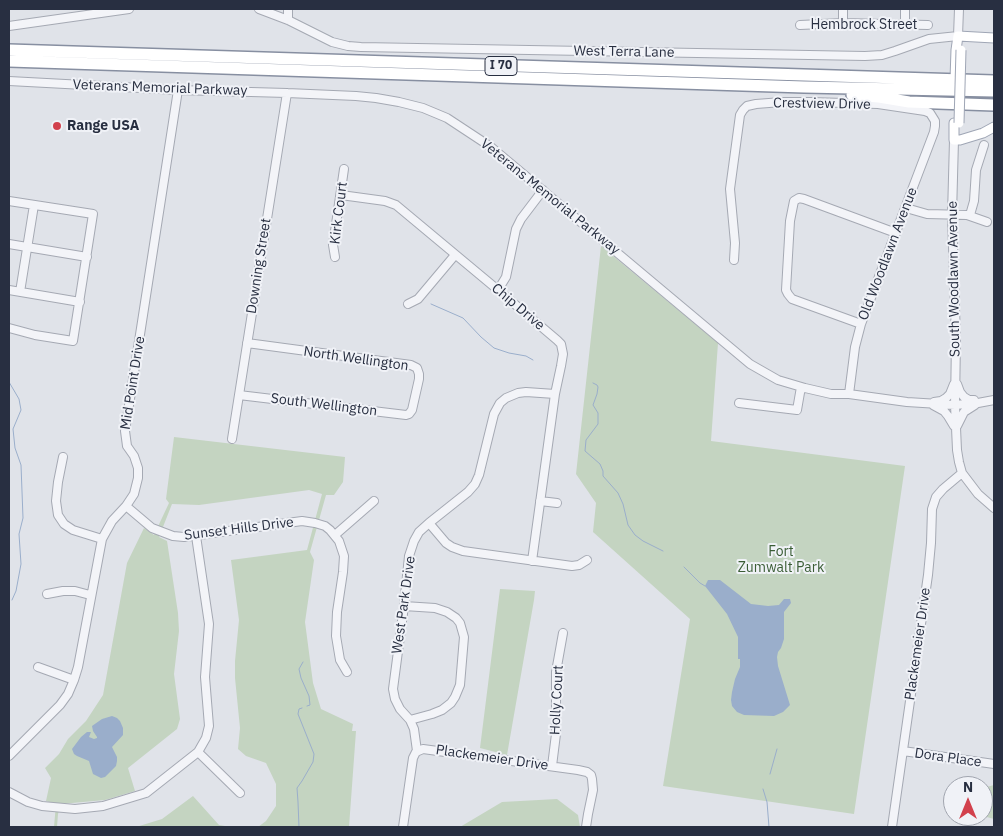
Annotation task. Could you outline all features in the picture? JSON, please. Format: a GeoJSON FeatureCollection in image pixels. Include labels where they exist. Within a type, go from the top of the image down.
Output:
{"type":"FeatureCollection","features":[{"type":"Feature","properties":{"kind":"highway","name":"I 70"},"geometry":{"type":"LineString","coordinates":[[9,50],[994,81]]}},
{"type":"Feature","properties":{"kind":"highway","name":"I 70"},"geometry":{"type":"LineString","coordinates":[[9,61],[804,87],[994,91]]}},
{"type":"Feature","properties":{"kind":"highway"},"geometry":{"type":"LineString","coordinates":[[804,87],[820,93],[879,97],[909,102],[994,105]]}},
{"type":"Feature","properties":{"kind":"main road","name":"West Terra Lane"},"geometry":{"type":"LineString","coordinates":[[958,36],[994,38]]}},
{"type":"Feature","properties":{"kind":"main road","name":"South Woodlawn Avenue"},"geometry":{"type":"LineString","coordinates":[[954,140],[957,123],[958,36]]}},
{"type":"Feature","properties":{"kind":"main road"},"geometry":{"type":"LineString","coordinates":[[959,50],[965,41],[977,37]]}},
{"type":"Feature","properties":{"kind":"main road"},"geometry":{"type":"LineString","coordinates":[[957,123],[962,132],[966,134],[983,134]]}},
{"type":"Feature","properties":{"kind":"main road"},"geometry":{"type":"LineString","coordinates":[[954,140],[983,134],[994,126]]}},
{"type":"Feature","properties":{"kind":"street"},"geometry":{"type":"LineString","coordinates":[[9,26],[129,9]]}},
{"type":"Feature","properties":{"kind":"street","name":"West Terra Lane"},"geometry":{"type":"LineString","coordinates":[[259,9],[288,20],[332,42],[361,48],[866,56],[895,52],[929,39],[958,36]]}},
{"type":"Feature","properties":{"kind":"street"},"geometry":{"type":"LineString","coordinates":[[288,9],[288,20]]}},
{"type":"Feature","properties":{"kind":"street"},"geometry":{"type":"LineString","coordinates":[[843,9],[843,23]]}},
{"type":"Feature","properties":{"kind":"street"},"geometry":{"type":"LineString","coordinates":[[905,9],[905,24]]}},
{"type":"Feature","properties":{"kind":"street"},"geometry":{"type":"LineString","coordinates":[[958,36],[959,9]]}},
{"type":"Feature","properties":{"kind":"street","name":"Hembrock Street"},"geometry":{"type":"LineString","coordinates":[[800,25],[843,23],[928,25]]}},
{"type":"Feature","properties":{"kind":"street","name":"Veterans Memorial Parkway"},"geometry":{"type":"LineString","coordinates":[[9,80],[178,90],[356,96],[399,102],[423,108],[447,118],[487,144],[750,364],[778,380],[831,394],[849,394],[907,402],[955,405],[991,400]]}},
{"type":"Feature","properties":{"kind":"street","name":"Mid Point Drive"},"geometry":{"type":"LineString","coordinates":[[9,756],[60,705],[68,694],[78,667],[102,539],[112,521],[134,494],[138,478],[138,468],[134,456],[127,446],[124,431],[178,90]]}},
{"type":"Feature","properties":{"kind":"street","name":"Downing Street"},"geometry":{"type":"LineString","coordinates":[[232,439],[287,93]]}},
{"type":"Feature","properties":{"kind":"street","name":"Crestview Drive"},"geometry":{"type":"LineString","coordinates":[[734,260],[735,243],[730,188],[742,110],[756,104],[782,102],[878,104],[925,110],[932,117]]}},
{"type":"Feature","properties":{"kind":"street","name":"Old Woodlawn Avenue"},"geometry":{"type":"LineString","coordinates":[[849,394],[855,346],[861,324],[934,132],[935,126],[932,117]]}},
{"type":"Feature","properties":{"kind":"street","name":"South Woodlawn Avenue"},"geometry":{"type":"LineString","coordinates":[[954,140],[952,214],[957,450],[962,473],[978,494],[994,508]]}},
{"type":"Feature","properties":{"kind":"street"},"geometry":{"type":"LineString","coordinates":[[970,216],[974,201],[976,170],[984,145]]}},
{"type":"Feature","properties":{"kind":"street","name":"Kirk Court"},"geometry":{"type":"LineString","coordinates":[[335,257],[333,245],[344,169]]}},
{"type":"Feature","properties":{"kind":"street"},"geometry":{"type":"LineString","coordinates":[[498,290],[506,277],[516,229],[521,219],[543,190]]}},
{"type":"Feature","properties":{"kind":"street","name":"Chip Drive"},"geometry":{"type":"LineString","coordinates":[[341,195],[385,201],[396,205],[561,344],[563,354],[555,394],[532,560]]}},
{"type":"Feature","properties":{"kind":"street"},"geometry":{"type":"LineString","coordinates":[[861,324],[792,299],[788,294],[786,290],[790,221],[794,201],[799,198],[804,199],[896,233]]}},
{"type":"Feature","properties":{"kind":"street"},"geometry":{"type":"LineString","coordinates":[[9,201],[93,214],[73,341],[35,335],[9,328]]}},
{"type":"Feature","properties":{"kind":"street"},"geometry":{"type":"LineString","coordinates":[[20,292],[34,205]]}},
{"type":"Feature","properties":{"kind":"street"},"geometry":{"type":"LineString","coordinates":[[906,208],[927,214],[970,216],[987,222]]}},
{"type":"Feature","properties":{"kind":"street"},"geometry":{"type":"LineString","coordinates":[[9,244],[87,257]]}},
{"type":"Feature","properties":{"kind":"street"},"geometry":{"type":"LineString","coordinates":[[408,304],[418,299],[455,255]]}},
{"type":"Feature","properties":{"kind":"street"},"geometry":{"type":"LineString","coordinates":[[9,290],[80,302]]}},
{"type":"Feature","properties":{"kind":"street","name":"North Wellington"},"geometry":{"type":"LineString","coordinates":[[247,343],[411,365],[417,368],[419,379],[412,410],[409,414]]}},
{"type":"Feature","properties":{"kind":"street"},"geometry":{"type":"LineString","coordinates":[[956,380],[960,392],[969,400],[991,400]]}},
{"type":"Feature","properties":{"kind":"street"},"geometry":{"type":"LineString","coordinates":[[928,403],[941,401],[946,398],[950,394],[956,380]]}},
{"type":"Feature","properties":{"kind":"street"},"geometry":{"type":"LineString","coordinates":[[739,403],[797,410],[801,387]]}},
{"type":"Feature","properties":{"kind":"street"},"geometry":{"type":"LineString","coordinates":[[502,391],[506,398],[526,392],[555,394]]}},
{"type":"Feature","properties":{"kind":"street","name":"South Wellington"},"geometry":{"type":"LineString","coordinates":[[239,395],[409,414]]}},
{"type":"Feature","properties":{"kind":"street","name":"West Park Drive"},"geometry":{"type":"LineString","coordinates":[[417,751],[414,729],[410,720],[394,699],[393,689],[412,546],[416,536],[429,523],[468,492],[475,484],[479,475],[494,414],[500,403],[506,398]]}},
{"type":"Feature","properties":{"kind":"street"},"geometry":{"type":"LineString","coordinates":[[956,430],[964,412],[970,407],[991,400]]}},
{"type":"Feature","properties":{"kind":"street"},"geometry":{"type":"LineString","coordinates":[[928,403],[944,411],[956,430]]}},
{"type":"Feature","properties":{"kind":"street"},"geometry":{"type":"LineString","coordinates":[[63,457],[56,501],[58,514],[64,524],[73,530],[102,539]]}},
{"type":"Feature","properties":{"kind":"street","name":"Plackemeier Drive"},"geometry":{"type":"LineString","coordinates":[[892,827],[928,575],[932,509],[936,498],[943,489],[962,473]]}},
{"type":"Feature","properties":{"kind":"street"},"geometry":{"type":"LineString","coordinates":[[347,672],[340,660],[336,636],[344,556],[335,535],[374,501]]}},
{"type":"Feature","properties":{"kind":"street"},"geometry":{"type":"LineString","coordinates":[[540,501],[557,503]]}},
{"type":"Feature","properties":{"kind":"street","name":"Sunset Hills Drive"},"geometry":{"type":"LineString","coordinates":[[126,506],[146,524],[173,536],[196,536],[302,521],[314,522],[325,526],[335,535]]}},
{"type":"Feature","properties":{"kind":"street"},"geometry":{"type":"LineString","coordinates":[[429,523],[444,541],[459,550],[572,566],[579,565],[587,560]]}},
{"type":"Feature","properties":{"kind":"street"},"geometry":{"type":"LineString","coordinates":[[9,792],[28,802],[42,806],[75,809],[103,806],[146,793],[198,752],[206,738],[209,726],[205,678],[209,624],[196,536]]}},
{"type":"Feature","properties":{"kind":"street"},"geometry":{"type":"LineString","coordinates":[[47,594],[75,591],[90,595]]}},
{"type":"Feature","properties":{"kind":"street"},"geometry":{"type":"LineString","coordinates":[[404,606],[444,610],[463,621],[464,640],[458,693],[451,703],[442,710],[410,720]]}},
{"type":"Feature","properties":{"kind":"street","name":"Holly Court"},"geometry":{"type":"LineString","coordinates":[[552,766],[556,734],[556,672],[563,633]]}},
{"type":"Feature","properties":{"kind":"street"},"geometry":{"type":"LineString","coordinates":[[38,667],[74,680]]}},
{"type":"Feature","properties":{"kind":"street","name":"Plackemeier Drive"},"geometry":{"type":"LineString","coordinates":[[404,827],[413,758],[417,751],[430,749],[584,771],[591,775],[593,790],[586,827]]}},
{"type":"Feature","properties":{"kind":"street","name":"Dora Place"},"geometry":{"type":"LineString","coordinates":[[903,751],[994,764]]}},
{"type":"Feature","properties":{"kind":"street"},"geometry":{"type":"LineString","coordinates":[[198,752],[240,793]]}},
{"type":"Feature","properties":{"kind":"green space","name":"Fort Zumwalt Park"},"geometry":{"type":"Polygon","coordinates":[[[601,246],[718,343],[711,441],[905,466],[854,814],[663,786],[690,619],[593,532],[596,503],[576,474],[601,246]]]}},
{"type":"Feature","properties":{"kind":"green space"},"geometry":{"type":"Polygon","coordinates":[[[174,437],[345,457],[343,482],[334,495],[326,495],[310,552],[314,560],[305,622],[313,683],[321,709],[353,724],[352,731],[356,731],[349,827],[258,827],[266,821],[276,806],[276,784],[266,763],[246,756],[238,749],[240,728],[235,661],[239,620],[231,560],[307,550],[322,494],[309,490],[199,505],[172,504],[159,537],[167,541],[178,613],[179,631],[174,674],[180,719],[177,729],[128,768],[135,791],[105,800],[61,804],[57,827],[54,827],[56,804],[46,801],[51,778],[45,768],[59,754],[68,739],[86,721],[103,695],[127,563],[144,528],[154,535],[169,503],[166,499],[174,437]]]}},
{"type":"Feature","properties":{"kind":"green space"},"geometry":{"type":"Polygon","coordinates":[[[500,589],[535,591],[507,755],[480,748],[500,589]]]}},
{"type":"Feature","properties":{"kind":"green space"},"geometry":{"type":"Polygon","coordinates":[[[994,785],[994,819],[993,819],[994,785]]]}},
{"type":"Feature","properties":{"kind":"green space"},"geometry":{"type":"Polygon","coordinates":[[[193,796],[219,825],[231,827],[136,827],[162,819],[193,796]]]}},
{"type":"Feature","properties":{"kind":"green space"},"geometry":{"type":"Polygon","coordinates":[[[557,799],[578,815],[580,827],[460,827],[502,802],[557,799]]]}},
{"type":"Feature","properties":{"kind":"water"},"geometry":{"type":"Polygon","coordinates":[[[708,580],[720,580],[751,604],[779,605],[784,599],[790,599],[791,603],[784,612],[784,639],[777,657],[790,705],[783,712],[774,716],[744,715],[737,712],[732,706],[732,692],[740,667],[738,637],[727,614],[705,586],[708,580]]]}},
{"type":"Feature","properties":{"kind":"water"},"geometry":{"type":"Polygon","coordinates":[[[112,716],[120,721],[123,735],[112,747],[117,757],[116,766],[105,777],[101,778],[93,774],[89,761],[74,754],[72,749],[87,732],[91,732],[89,737],[97,738],[92,726],[102,719],[112,716]]]}},
{"type":"Feature","properties":{"kind":"waterway"},"geometry":{"type":"LineString","coordinates":[[431,304],[463,318],[494,348],[526,356],[533,360]]}},
{"type":"Feature","properties":{"kind":"waterway"},"geometry":{"type":"LineString","coordinates":[[9,382],[19,399],[21,410],[13,429],[15,448],[21,465],[23,518],[19,534],[21,564],[16,591],[12,600]]}},
{"type":"Feature","properties":{"kind":"waterway"},"geometry":{"type":"LineString","coordinates":[[593,383],[598,387],[593,405],[598,413],[598,424],[586,440],[585,451],[600,464],[603,476],[618,493],[628,525],[635,535],[663,551]]}},
{"type":"Feature","properties":{"kind":"waterway"},"geometry":{"type":"LineString","coordinates":[[684,567],[705,586]]}},
{"type":"Feature","properties":{"kind":"waterway"},"geometry":{"type":"LineString","coordinates":[[303,662],[299,669],[309,696],[310,705],[307,706]]}},
{"type":"Feature","properties":{"kind":"waterway"},"geometry":{"type":"LineString","coordinates":[[299,827],[297,788],[313,762],[314,754],[298,714],[299,709],[302,708]]}},
{"type":"Feature","properties":{"kind":"waterway"},"geometry":{"type":"LineString","coordinates":[[770,774],[777,749]]}},
{"type":"Feature","properties":{"kind":"waterway"},"geometry":{"type":"LineString","coordinates":[[763,789],[767,802],[769,827]]}},
{"type":"Feature","properties":{"kind":"place","name":"Range USA"},"geometry":{"type":"Point","coordinates":[57,126]}}]}
